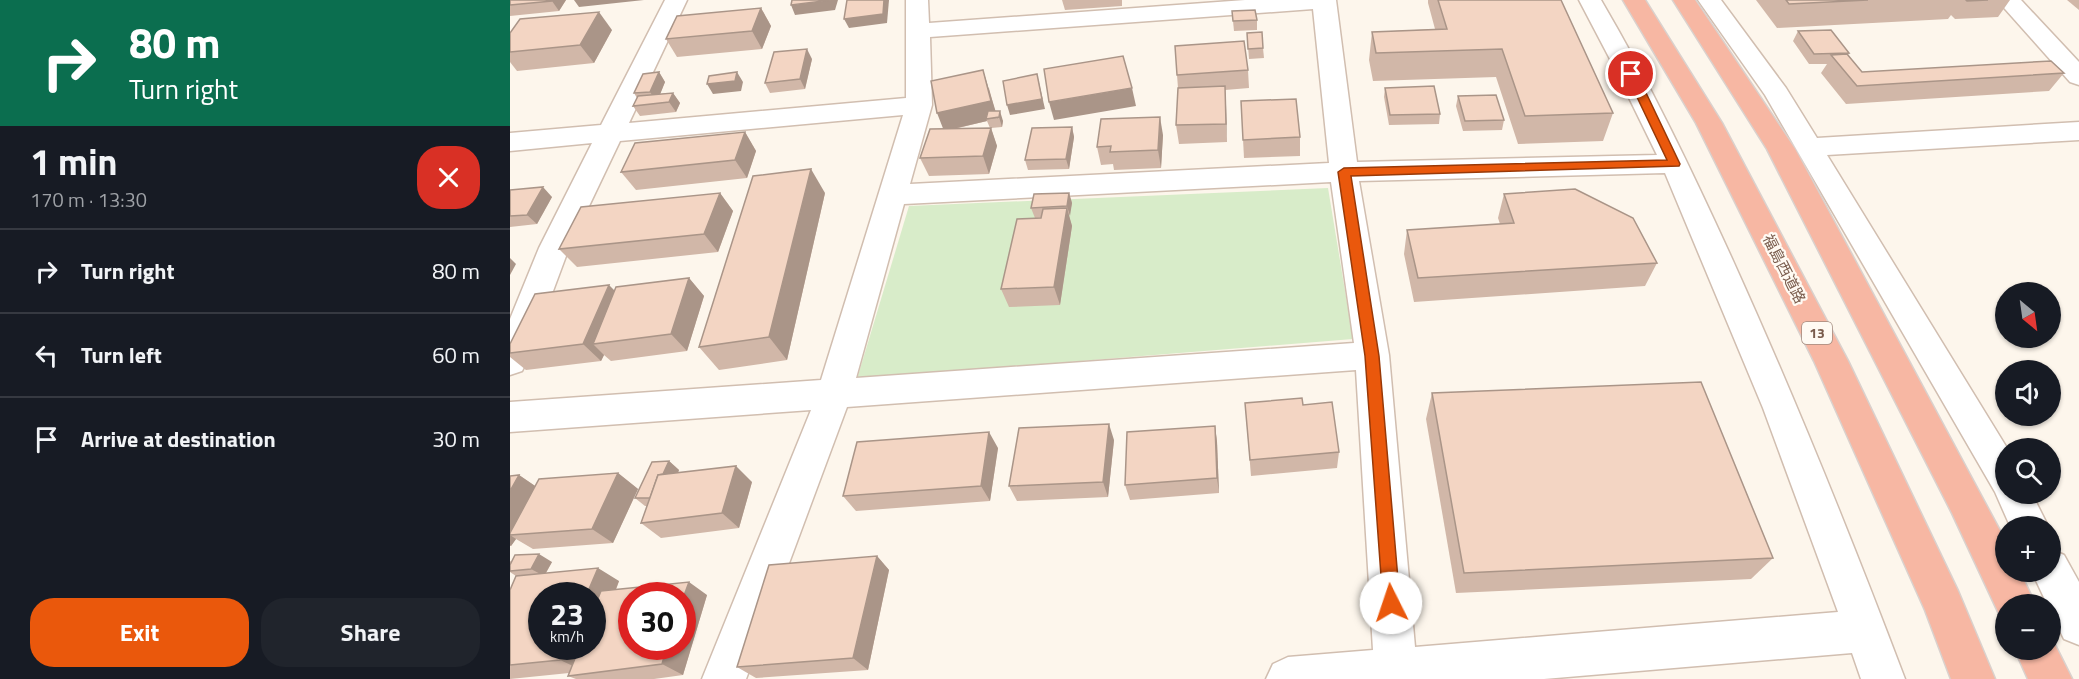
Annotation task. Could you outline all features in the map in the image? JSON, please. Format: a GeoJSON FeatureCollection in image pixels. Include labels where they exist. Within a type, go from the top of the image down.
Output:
{"type":"FeatureCollection","features":[{"type":"Feature","properties":{"kind":"highway","name":"福島西道路"},"geometry":{"type":"LineString","coordinates":[[1634,0],[1709,123],[1831,361],[1944,605],[1973,679]]}},
{"type":"Feature","properties":{"kind":"highway"},"geometry":{"type":"LineString","coordinates":[[1684,0],[1781,148],[1965,501],[2010,594]]}},
{"type":"Feature","properties":{"kind":"highway"},"geometry":{"type":"LineString","coordinates":[[2041,660],[2050,679]]}},
{"type":"Feature","properties":{"kind":"street"},"geometry":{"type":"LineString","coordinates":[[510,361],[554,248],[587,186],[611,131],[676,0]]}},
{"type":"Feature","properties":{"kind":"street"},"geometry":{"type":"LineString","coordinates":[[1590,0],[1621,53],[1675,164],[1765,368],[1883,679]]}},
{"type":"Feature","properties":{"kind":"street"},"geometry":{"type":"LineString","coordinates":[[1709,0],[1777,94],[1995,461]]}},
{"type":"Feature","properties":{"kind":"street"},"geometry":{"type":"LineString","coordinates":[[2008,0],[2079,77]]}},
{"type":"Feature","properties":{"kind":"street"},"geometry":{"type":"LineString","coordinates":[[724,679],[834,394],[893,195],[919,105],[917,15],[1324,1],[1344,172],[1372,356],[1396,675]]}},
{"type":"Feature","properties":{"kind":"street"},"geometry":{"type":"LineString","coordinates":[[510,142],[611,131],[919,105]]}},
{"type":"Feature","properties":{"kind":"street"},"geometry":{"type":"LineString","coordinates":[[1809,147],[2079,131]]}},
{"type":"Feature","properties":{"kind":"street"},"geometry":{"type":"LineString","coordinates":[[893,195],[1344,172],[1675,164]]}},
{"type":"Feature","properties":{"kind":"street"},"geometry":{"type":"LineString","coordinates":[[510,417],[1372,356]]}},
{"type":"Feature","properties":{"kind":"street"},"geometry":{"type":"LineString","coordinates":[[2057,582],[2079,624]]}},
{"type":"Feature","properties":{"kind":"street"},"geometry":{"type":"LineString","coordinates":[[1288,679],[1396,675],[1865,632]]}},
{"type":"Feature","properties":{"kind":"green space"},"geometry":{"type":"Polygon","coordinates":[[[1328,188],[1353,339],[857,379],[909,206],[1328,188]]]}},
{"type":"Feature","properties":{"kind":"building"},"geometry":{"type":"Polygon","coordinates":[[[510,0],[553,0],[510,5],[510,0]]]}},
{"type":"Feature","properties":{"kind":"building"},"geometry":{"type":"Polygon","coordinates":[[[792,0],[831,0],[791,5],[792,0]]]}},
{"type":"Feature","properties":{"kind":"building"},"geometry":{"type":"Polygon","coordinates":[[[847,0],[884,0],[883,14],[844,19],[847,0]]]}},
{"type":"Feature","properties":{"kind":"building"},"geometry":{"type":"Polygon","coordinates":[[[1438,0],[1561,0],[1613,113],[1525,116],[1502,49],[1376,53],[1372,32],[1447,29],[1438,0]]]}},
{"type":"Feature","properties":{"kind":"building"},"geometry":{"type":"Polygon","coordinates":[[[1786,0],[1868,0],[1789,4],[1786,0]]]}},
{"type":"Feature","properties":{"kind":"building"},"geometry":{"type":"Polygon","coordinates":[[[761,8],[752,31],[666,39],[677,16],[761,8]]]}},
{"type":"Feature","properties":{"kind":"building"},"geometry":{"type":"Polygon","coordinates":[[[1255,10],[1257,20],[1233,21],[1232,11],[1255,10]]]}},
{"type":"Feature","properties":{"kind":"building"},"geometry":{"type":"Polygon","coordinates":[[[599,12],[580,45],[510,52],[510,33],[520,19],[599,12]]]}},
{"type":"Feature","properties":{"kind":"building"},"geometry":{"type":"Polygon","coordinates":[[[1831,30],[1849,53],[1814,54],[1798,31],[1831,30]]]}},
{"type":"Feature","properties":{"kind":"building"},"geometry":{"type":"Polygon","coordinates":[[[1262,32],[1263,48],[1248,49],[1247,33],[1262,32]]]}},
{"type":"Feature","properties":{"kind":"building"},"geometry":{"type":"Polygon","coordinates":[[[1244,41],[1248,70],[1177,75],[1175,46],[1244,41]]]}},
{"type":"Feature","properties":{"kind":"building"},"geometry":{"type":"Polygon","coordinates":[[[807,49],[800,79],[765,83],[774,52],[807,49]]]}},
{"type":"Feature","properties":{"kind":"building"},"geometry":{"type":"Polygon","coordinates":[[[1847,54],[1862,72],[2051,61],[2064,73],[1857,86],[1831,55],[1847,54]]]}},
{"type":"Feature","properties":{"kind":"building"},"geometry":{"type":"Polygon","coordinates":[[[1123,56],[1132,88],[1049,102],[1044,69],[1123,56]]]}},
{"type":"Feature","properties":{"kind":"building"},"geometry":{"type":"Polygon","coordinates":[[[983,70],[991,101],[937,113],[931,81],[983,70]]]}},
{"type":"Feature","properties":{"kind":"building"},"geometry":{"type":"Polygon","coordinates":[[[659,72],[650,92],[634,93],[643,74],[659,72]]]}},
{"type":"Feature","properties":{"kind":"building"},"geometry":{"type":"Polygon","coordinates":[[[737,72],[735,81],[707,84],[709,76],[737,72]]]}},
{"type":"Feature","properties":{"kind":"building"},"geometry":{"type":"Polygon","coordinates":[[[1037,74],[1042,99],[1007,105],[1003,81],[1037,74]]]}},
{"type":"Feature","properties":{"kind":"building"},"geometry":{"type":"Polygon","coordinates":[[[1225,86],[1226,124],[1176,125],[1178,88],[1225,86]]]}},
{"type":"Feature","properties":{"kind":"building"},"geometry":{"type":"Polygon","coordinates":[[[1434,86],[1440,114],[1390,115],[1385,88],[1434,86]]]}},
{"type":"Feature","properties":{"kind":"building"},"geometry":{"type":"Polygon","coordinates":[[[673,93],[669,102],[633,106],[638,96],[673,93]]]}},
{"type":"Feature","properties":{"kind":"building"},"geometry":{"type":"Polygon","coordinates":[[[1496,95],[1504,120],[1465,121],[1458,96],[1496,95]]]}},
{"type":"Feature","properties":{"kind":"building"},"geometry":{"type":"Polygon","coordinates":[[[1296,99],[1300,137],[1243,140],[1241,101],[1296,99]]]}},
{"type":"Feature","properties":{"kind":"building"},"geometry":{"type":"Polygon","coordinates":[[[988,111],[1000,111],[999,117],[986,119],[988,111]]]}},
{"type":"Feature","properties":{"kind":"building"},"geometry":{"type":"Polygon","coordinates":[[[1160,117],[1158,150],[1110,152],[1111,146],[1097,147],[1101,119],[1160,117]]]}},
{"type":"Feature","properties":{"kind":"building"},"geometry":{"type":"Polygon","coordinates":[[[1072,127],[1066,159],[1025,160],[1032,128],[1072,127]]]}},
{"type":"Feature","properties":{"kind":"building"},"geometry":{"type":"Polygon","coordinates":[[[991,128],[983,156],[920,158],[930,129],[991,128]]]}},
{"type":"Feature","properties":{"kind":"building"},"geometry":{"type":"Polygon","coordinates":[[[745,132],[735,160],[621,172],[635,143],[745,132]]]}},
{"type":"Feature","properties":{"kind":"building"},"geometry":{"type":"Polygon","coordinates":[[[811,169],[769,337],[699,347],[753,176],[811,169]]]}},
{"type":"Feature","properties":{"kind":"building"},"geometry":{"type":"Polygon","coordinates":[[[543,187],[527,215],[510,216],[510,190],[543,187]]]}},
{"type":"Feature","properties":{"kind":"building"},"geometry":{"type":"Polygon","coordinates":[[[1575,189],[1633,218],[1657,263],[1418,278],[1407,230],[1514,223],[1504,194],[1575,189]]]}},
{"type":"Feature","properties":{"kind":"building"},"geometry":{"type":"Polygon","coordinates":[[[720,193],[704,234],[559,249],[581,207],[720,193]]]}},
{"type":"Feature","properties":{"kind":"building"},"geometry":{"type":"Polygon","coordinates":[[[1069,193],[1067,206],[1031,208],[1034,194],[1069,193]]]}},
{"type":"Feature","properties":{"kind":"building"},"geometry":{"type":"Polygon","coordinates":[[[1067,208],[1054,287],[1001,289],[1017,219],[1041,218],[1043,209],[1067,208]]]}},
{"type":"Feature","properties":{"kind":"building"},"geometry":{"type":"Polygon","coordinates":[[[689,278],[671,334],[593,344],[616,287],[689,278]]]}},
{"type":"Feature","properties":{"kind":"building"},"geometry":{"type":"Polygon","coordinates":[[[609,285],[583,344],[510,353],[510,344],[535,294],[609,285]]]}},
{"type":"Feature","properties":{"kind":"building"},"geometry":{"type":"Polygon","coordinates":[[[1701,382],[1773,558],[1464,573],[1432,393],[1701,382]]]}},
{"type":"Feature","properties":{"kind":"building"},"geometry":{"type":"Polygon","coordinates":[[[1302,398],[1303,405],[1332,402],[1339,452],[1250,460],[1245,403],[1302,398]]]}},
{"type":"Feature","properties":{"kind":"building"},"geometry":{"type":"Polygon","coordinates":[[[1109,424],[1103,482],[1009,486],[1019,428],[1109,424]]]}},
{"type":"Feature","properties":{"kind":"building"},"geometry":{"type":"Polygon","coordinates":[[[1215,426],[1217,478],[1125,485],[1127,432],[1215,426]]]}},
{"type":"Feature","properties":{"kind":"building"},"geometry":{"type":"Polygon","coordinates":[[[989,432],[981,486],[843,496],[857,442],[989,432]]]}},
{"type":"Feature","properties":{"kind":"building"},"geometry":{"type":"Polygon","coordinates":[[[669,461],[663,474],[658,475],[650,498],[635,498],[652,462],[669,461]]]}},
{"type":"Feature","properties":{"kind":"building"},"geometry":{"type":"Polygon","coordinates":[[[736,466],[722,513],[641,523],[658,475],[736,466]]]}},
{"type":"Feature","properties":{"kind":"building"},"geometry":{"type":"Polygon","coordinates":[[[618,473],[592,529],[510,535],[539,479],[618,473]]]}},
{"type":"Feature","properties":{"kind":"building"},"geometry":{"type":"Polygon","coordinates":[[[519,475],[510,491],[510,476],[519,475]]]}},
{"type":"Feature","properties":{"kind":"building"},"geometry":{"type":"Polygon","coordinates":[[[539,554],[531,569],[510,571],[515,555],[539,554]]]}},
{"type":"Feature","properties":{"kind":"building"},"geometry":{"type":"Polygon","coordinates":[[[877,556],[853,658],[737,667],[769,565],[877,556]]]}},
{"type":"Feature","properties":{"kind":"building"},"geometry":{"type":"Polygon","coordinates":[[[598,568],[592,582],[528,582],[528,660],[560,660],[510,665],[510,590],[516,576],[598,568]]]}},
{"type":"Feature","properties":{"kind":"building"},"geometry":{"type":"Polygon","coordinates":[[[618,589],[618,660],[663,660],[662,664],[568,676],[574,660],[606,660],[606,590],[618,589]]]}},
{"type":"Feature","properties":{"kind":"route"},"geometry":{"type":"LineString","coordinates":[[1391,603],[1372,356],[1344,172],[1675,164],[1631,74]]}}]}
